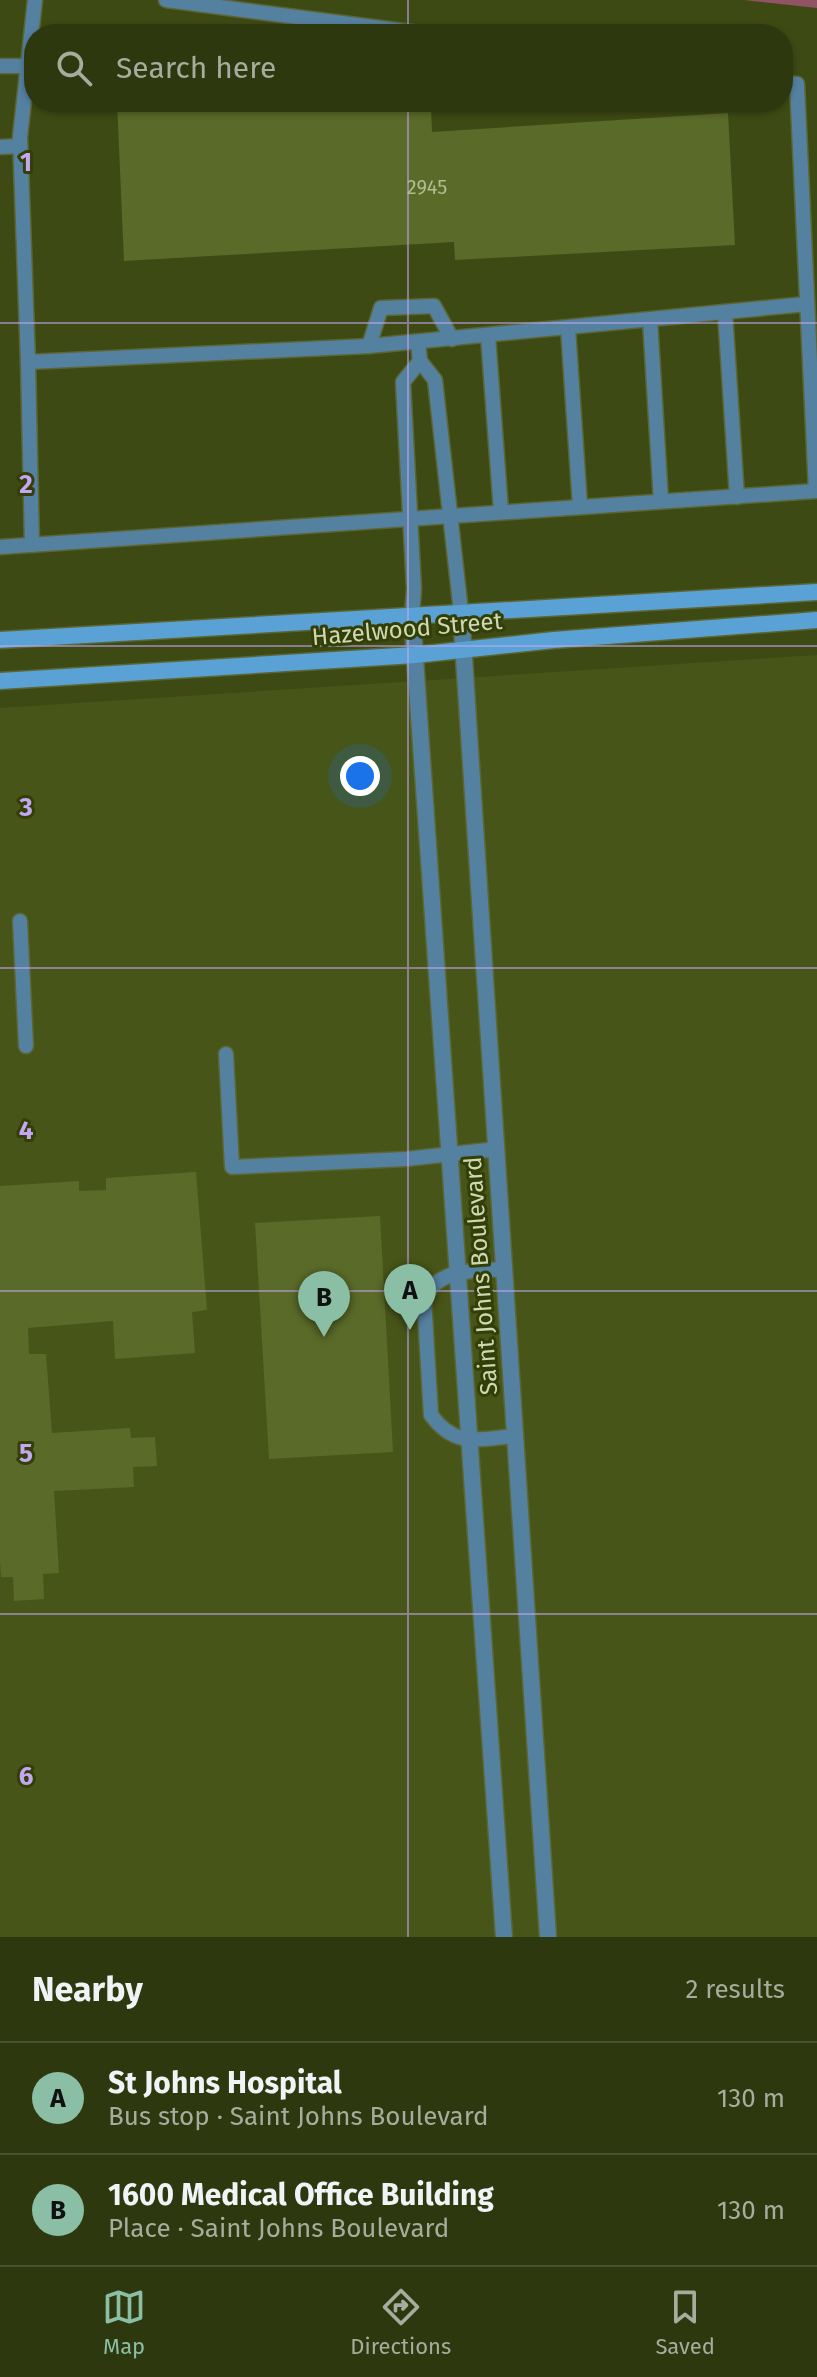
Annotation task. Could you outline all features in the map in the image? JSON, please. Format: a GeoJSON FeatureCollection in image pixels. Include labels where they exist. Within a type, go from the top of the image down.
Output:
{"type":"FeatureCollection","features":[{"type":"Feature","properties":{"kind":"street","name":"Hazelwood Street"},"geometry":{"type":"LineString","coordinates":[[0,640],[817,592]]}},
{"type":"Feature","properties":{"kind":"street","name":"Saint Johns Boulevard"},"geometry":{"type":"LineString","coordinates":[[461,612],[548,1937]]}},
{"type":"Feature","properties":{"kind":"street","name":"Saint Johns Boulevard"},"geometry":{"type":"LineString","coordinates":[[412,615],[504,1937]]}},
{"type":"Feature","properties":{"kind":"street","name":"Hazelwood Street"},"geometry":{"type":"LineString","coordinates":[[0,681],[415,655],[554,640],[817,620]]}},
{"type":"Feature","properties":{"kind":"lane"},"geometry":{"type":"LineString","coordinates":[[32,24],[35,0]]}},
{"type":"Feature","properties":{"kind":"lane"},"geometry":{"type":"LineString","coordinates":[[166,0],[350,24]]}},
{"type":"Feature","properties":{"kind":"lane"},"geometry":{"type":"LineString","coordinates":[[0,66],[24,66]]}},
{"type":"Feature","properties":{"kind":"lane"},"geometry":{"type":"LineString","coordinates":[[0,547],[816,491],[797,84],[793,84]]}},
{"type":"Feature","properties":{"kind":"lane"},"geometry":{"type":"LineString","coordinates":[[24,100],[20,146],[32,545]]}},
{"type":"Feature","properties":{"kind":"lane"},"geometry":{"type":"LineString","coordinates":[[0,147],[20,146]]}},
{"type":"Feature","properties":{"kind":"lane"},"geometry":{"type":"LineString","coordinates":[[28,362],[369,346],[807,304]]}},
{"type":"Feature","properties":{"kind":"lane"},"geometry":{"type":"LineString","coordinates":[[369,346],[381,308],[434,306],[452,339]]}},
{"type":"Feature","properties":{"kind":"lane"},"geometry":{"type":"LineString","coordinates":[[725,312],[737,497]]}},
{"type":"Feature","properties":{"kind":"lane"},"geometry":{"type":"LineString","coordinates":[[650,320],[661,501]]}},
{"type":"Feature","properties":{"kind":"lane"},"geometry":{"type":"LineString","coordinates":[[568,328],[580,506]]}},
{"type":"Feature","properties":{"kind":"lane"},"geometry":{"type":"LineString","coordinates":[[488,336],[501,511]]}},
{"type":"Feature","properties":{"kind":"lane"},"geometry":{"type":"LineString","coordinates":[[418,342],[420,361],[435,380],[461,612]]}},
{"type":"Feature","properties":{"kind":"lane"},"geometry":{"type":"LineString","coordinates":[[412,615],[403,382],[420,361]]}},
{"type":"Feature","properties":{"kind":"lane"},"geometry":{"type":"LineString","coordinates":[[20,921],[26,1046]]}},
{"type":"Feature","properties":{"kind":"lane"},"geometry":{"type":"LineString","coordinates":[[226,1054],[232,1167],[406,1159],[497,1149]]}},
{"type":"Feature","properties":{"kind":"lane"},"geometry":{"type":"LineString","coordinates":[[504,1269],[443,1276],[431,1284],[424,1298],[431,1415],[454,1438],[515,1436]]}},
{"type":"Feature","properties":{"kind":"shaded area"},"geometry":{"type":"Polygon","coordinates":[[[744,0],[817,0],[817,8],[744,0]]]}},
{"type":"Feature","properties":{"kind":"shaded area"},"geometry":{"type":"Polygon","coordinates":[[[817,655],[817,1937],[0,1937],[0,708],[817,655]]]}},
{"type":"Feature","properties":{"kind":"building"},"geometry":{"type":"Polygon","coordinates":[[[117,112],[431,112],[432,132],[728,113],[735,245],[455,260],[454,242],[124,261],[117,112]]]}},
{"type":"Feature","properties":{"kind":"building"},"geometry":{"type":"Polygon","coordinates":[[[196,1172],[207,1310],[192,1312],[195,1353],[115,1359],[113,1321],[28,1328],[29,1354],[46,1354],[52,1433],[130,1428],[131,1438],[155,1437],[157,1466],[133,1467],[134,1487],[54,1491],[59,1573],[43,1574],[44,1599],[14,1601],[13,1577],[1,1577],[0,1561],[0,1186],[79,1181],[79,1191],[106,1190],[106,1178],[196,1172]]]}},
{"type":"Feature","properties":{"kind":"building"},"geometry":{"type":"Polygon","coordinates":[[[380,1216],[393,1452],[269,1459],[255,1223],[380,1216]]]}},
{"type":"Feature","properties":{"kind":"place","name":"St Johns Hospital"},"geometry":{"type":"Point","coordinates":[410,1330]}},
{"type":"Feature","properties":{"kind":"place","name":"1600 Medical Office Building"},"geometry":{"type":"Point","coordinates":[324,1337]}}]}
